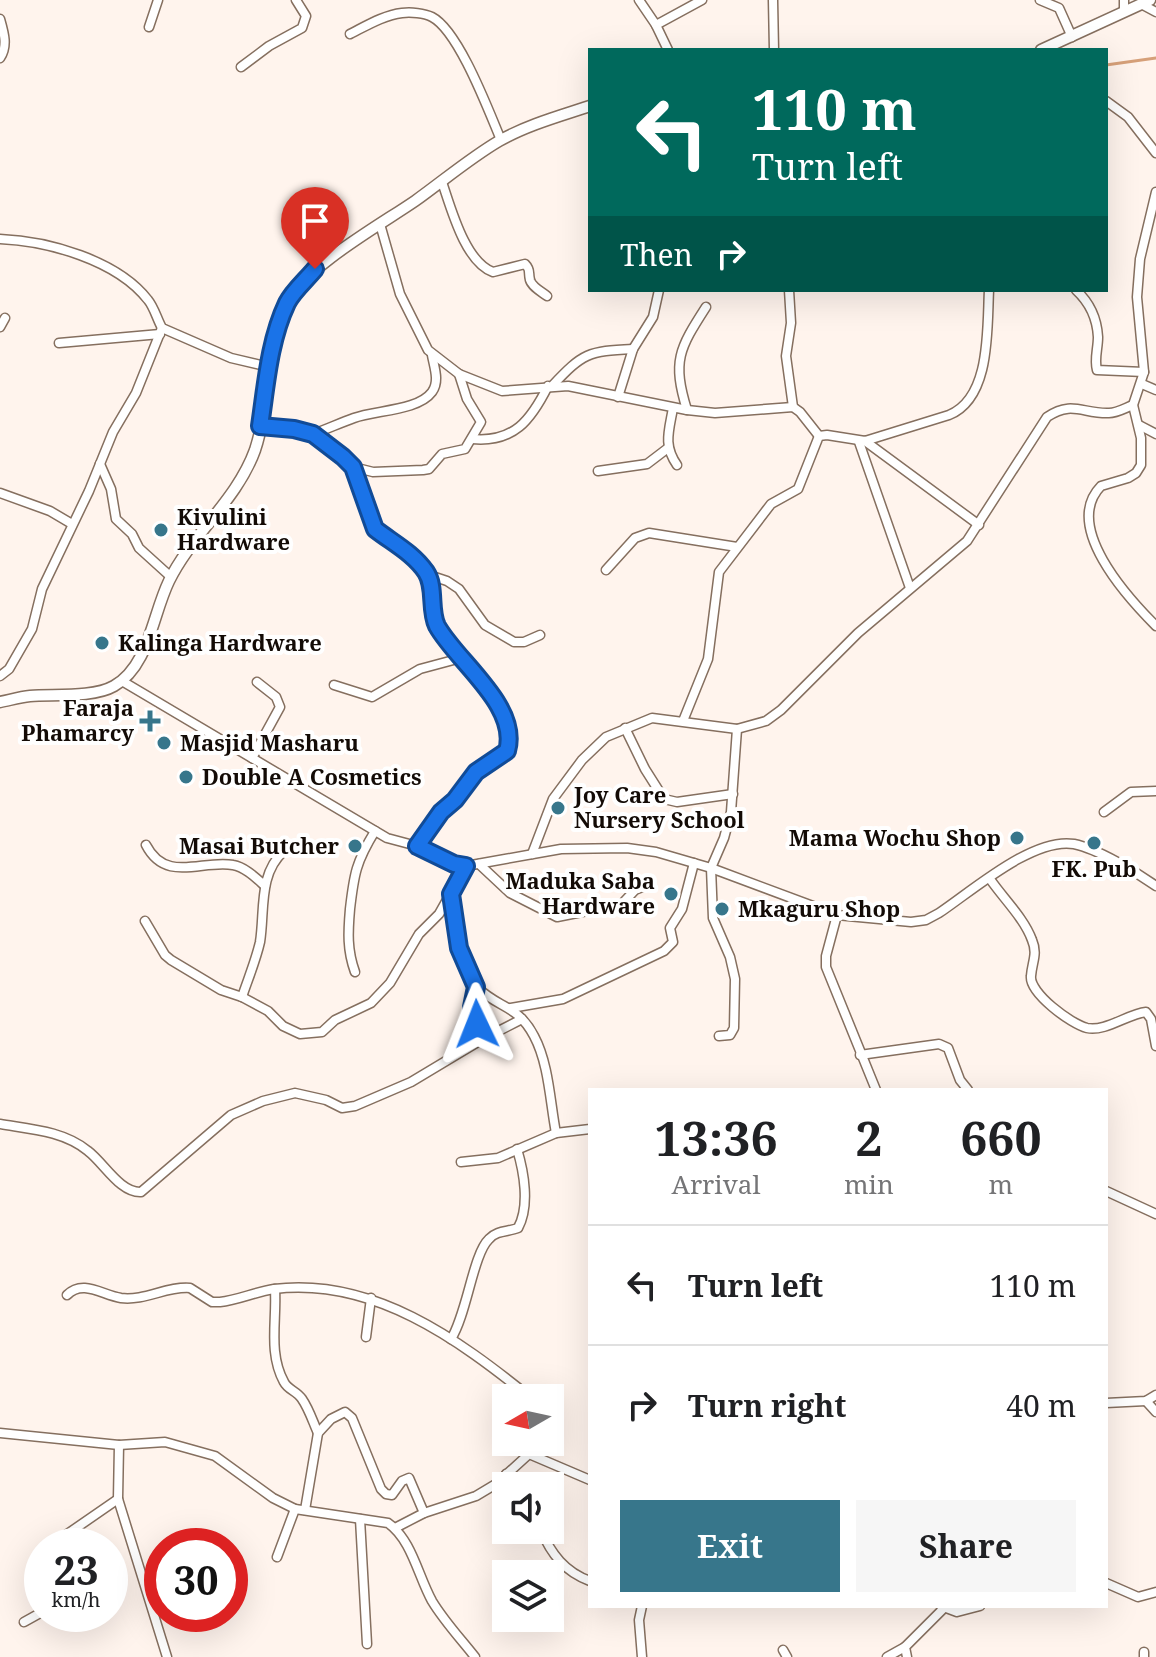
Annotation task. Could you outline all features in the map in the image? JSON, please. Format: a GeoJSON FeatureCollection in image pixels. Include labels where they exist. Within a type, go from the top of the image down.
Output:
{"type":"FeatureCollection","features":[{"type":"Feature","properties":{"kind":"street"},"geometry":{"type":"LineString","coordinates":[[149,27],[158,0]]}},
{"type":"Feature","properties":{"kind":"street"},"geometry":{"type":"LineString","coordinates":[[241,67],[269,46],[302,28],[306,16],[296,0]]}},
{"type":"Feature","properties":{"kind":"street"},"geometry":{"type":"LineString","coordinates":[[639,0],[667,48]]}},
{"type":"Feature","properties":{"kind":"street"},"geometry":{"type":"LineString","coordinates":[[656,25],[702,0]]}},
{"type":"Feature","properties":{"kind":"street"},"geometry":{"type":"LineString","coordinates":[[773,0],[774,48]]}},
{"type":"Feature","properties":{"kind":"street"},"geometry":{"type":"LineString","coordinates":[[1040,0],[1059,8],[1072,37]]}},
{"type":"Feature","properties":{"kind":"street"},"geometry":{"type":"LineString","coordinates":[[1046,48],[1072,37],[1124,5],[1145,2],[1156,12]]}},
{"type":"Feature","properties":{"kind":"street"},"geometry":{"type":"LineString","coordinates":[[350,34],[402,13],[435,18],[469,67],[501,140]]}},
{"type":"Feature","properties":{"kind":"street"},"geometry":{"type":"LineString","coordinates":[[0,19],[5,37],[4,52],[0,58]]}},
{"type":"Feature","properties":{"kind":"street"},"geometry":{"type":"LineString","coordinates":[[1108,102],[1128,117],[1156,153]]}},
{"type":"Feature","properties":{"kind":"street"},"geometry":{"type":"LineString","coordinates":[[0,702],[27,696],[104,690],[129,676],[142,657],[171,577],[190,545],[247,467],[260,426],[275,335],[288,300],[315,269],[501,140],[588,107]]}},
{"type":"Feature","properties":{"kind":"street"},"geometry":{"type":"LineString","coordinates":[[442,182],[463,235],[478,262],[493,272],[525,264],[534,286],[547,296]]}},
{"type":"Feature","properties":{"kind":"street"},"geometry":{"type":"LineString","coordinates":[[1156,192],[1140,259],[1137,297],[1144,372],[1133,405],[1139,425],[1141,465],[1136,473],[1101,486],[1089,505],[1092,537],[1104,561],[1120,585],[1156,626]]}},
{"type":"Feature","properties":{"kind":"street"},"geometry":{"type":"LineString","coordinates":[[313,434],[355,418],[397,409],[425,398],[434,388],[436,378],[432,355],[400,294],[380,224]]}},
{"type":"Feature","properties":{"kind":"street"},"geometry":{"type":"LineString","coordinates":[[0,239],[41,243],[75,253],[119,274],[149,301],[161,331],[136,393],[113,432],[42,589],[32,629],[9,669],[0,676]]}},
{"type":"Feature","properties":{"kind":"street"},"geometry":{"type":"LineString","coordinates":[[618,397],[633,349],[653,317],[659,292]]}},
{"type":"Feature","properties":{"kind":"street"},"geometry":{"type":"LineString","coordinates":[[789,292],[791,323],[786,356],[793,407]]}},
{"type":"Feature","properties":{"kind":"street"},"geometry":{"type":"LineString","coordinates":[[862,441],[949,415],[962,410],[969,403],[975,393],[986,347],[989,292]]}},
{"type":"Feature","properties":{"kind":"street"},"geometry":{"type":"LineString","coordinates":[[1078,292],[1089,303],[1096,326],[1097,370],[1144,372]]}},
{"type":"Feature","properties":{"kind":"street"},"geometry":{"type":"LineString","coordinates":[[687,410],[678,363],[706,307]]}},
{"type":"Feature","properties":{"kind":"street"},"geometry":{"type":"LineString","coordinates":[[59,343],[161,331],[203,344],[231,358],[269,367]]}},
{"type":"Feature","properties":{"kind":"street"},"geometry":{"type":"LineString","coordinates":[[472,439],[498,439],[520,427],[538,407],[550,386],[576,361],[599,351],[633,349]]}},
{"type":"Feature","properties":{"kind":"street"},"geometry":{"type":"LineString","coordinates":[[432,355],[459,374],[502,391],[568,386],[673,408],[715,413],[793,407],[819,436]]}},
{"type":"Feature","properties":{"kind":"street"},"geometry":{"type":"LineString","coordinates":[[260,426],[313,434],[353,467],[373,472],[429,469],[442,454],[465,449],[481,422],[467,399],[459,374]]}},
{"type":"Feature","properties":{"kind":"street"},"geometry":{"type":"LineString","coordinates":[[1142,384],[1156,390]]}},
{"type":"Feature","properties":{"kind":"street"},"geometry":{"type":"LineString","coordinates":[[532,854],[553,799],[592,749],[606,737],[652,718],[737,729],[766,721],[781,710],[858,633],[951,555],[979,525],[1047,417],[1066,408],[1113,413],[1133,405]]}},
{"type":"Feature","properties":{"kind":"street"},"geometry":{"type":"LineString","coordinates":[[673,408],[667,431],[668,448],[677,465]]}},
{"type":"Feature","properties":{"kind":"street"},"geometry":{"type":"LineString","coordinates":[[1139,425],[1156,434]]}},
{"type":"Feature","properties":{"kind":"street"},"geometry":{"type":"LineString","coordinates":[[819,436],[862,441],[979,525]]}},
{"type":"Feature","properties":{"kind":"street"},"geometry":{"type":"LineString","coordinates":[[683,721],[708,659],[719,572],[771,504],[798,489],[819,436]]}},
{"type":"Feature","properties":{"kind":"street"},"geometry":{"type":"LineString","coordinates":[[862,441],[910,588]]}},
{"type":"Feature","properties":{"kind":"street"},"geometry":{"type":"LineString","coordinates":[[598,471],[647,464],[668,448]]}},
{"type":"Feature","properties":{"kind":"street"},"geometry":{"type":"LineString","coordinates":[[100,464],[111,489],[116,519],[132,534],[139,548],[171,577]]}},
{"type":"Feature","properties":{"kind":"street"},"geometry":{"type":"LineString","coordinates":[[353,467],[375,529],[395,541],[429,575],[459,589],[485,625],[514,642],[524,642],[540,635]]}},
{"type":"Feature","properties":{"kind":"street"},"geometry":{"type":"LineString","coordinates":[[0,493],[50,511],[72,524]]}},
{"type":"Feature","properties":{"kind":"street"},"geometry":{"type":"LineString","coordinates":[[606,570],[635,538],[649,533],[737,547]]}},
{"type":"Feature","properties":{"kind":"street"},"geometry":{"type":"LineString","coordinates":[[417,846],[441,812],[455,800],[476,772],[502,756],[510,735],[502,710],[435,622],[429,575]]}},
{"type":"Feature","properties":{"kind":"street"},"geometry":{"type":"LineString","coordinates":[[334,685],[372,697],[420,669],[461,658]]}},
{"type":"Feature","properties":{"kind":"street"},"geometry":{"type":"LineString","coordinates":[[122,681],[387,838],[417,846],[454,864],[466,866],[573,848],[627,848],[656,852],[711,868],[837,915],[911,922],[926,920],[1032,852],[1049,846],[1075,844],[1131,869],[1156,886]]}},
{"type":"Feature","properties":{"kind":"street"},"geometry":{"type":"LineString","coordinates":[[252,758],[280,707],[276,697],[257,682]]}},
{"type":"Feature","properties":{"kind":"street"},"geometry":{"type":"LineString","coordinates":[[625,728],[664,799],[677,802],[733,794]]}},
{"type":"Feature","properties":{"kind":"street"},"geometry":{"type":"LineString","coordinates":[[719,1036],[730,1035],[734,1028],[735,983],[730,957],[713,918],[711,868],[724,838],[733,794],[737,729]]}},
{"type":"Feature","properties":{"kind":"street"},"geometry":{"type":"LineString","coordinates":[[1104,812],[1131,792],[1156,791]]}},
{"type":"Feature","properties":{"kind":"street"},"geometry":{"type":"LineString","coordinates":[[355,972],[348,945],[352,881],[375,831]]}},
{"type":"Feature","properties":{"kind":"street"},"geometry":{"type":"LineString","coordinates":[[146,845],[158,859],[172,867],[229,864],[240,867],[265,886]]}},
{"type":"Feature","properties":{"kind":"street"},"geometry":{"type":"LineString","coordinates":[[242,997],[260,944],[265,886],[284,851]]}},
{"type":"Feature","properties":{"kind":"street"},"geometry":{"type":"LineString","coordinates":[[511,1008],[563,999],[664,951],[673,942],[670,928],[682,909],[694,863]]}},
{"type":"Feature","properties":{"kind":"street"},"geometry":{"type":"LineString","coordinates":[[479,864],[510,893],[562,917],[587,911],[608,911],[620,906],[635,890],[645,886]]}},
{"type":"Feature","properties":{"kind":"street"},"geometry":{"type":"LineString","coordinates":[[145,921],[171,960],[221,990],[268,1011],[283,1026],[300,1034],[322,1032],[335,1020],[353,1013],[381,993],[390,983],[419,934],[439,914],[466,866]]}},
{"type":"Feature","properties":{"kind":"street"},"geometry":{"type":"LineString","coordinates":[[990,879],[1031,937],[1036,949],[1032,987],[1039,996],[1087,1028],[1098,1028],[1146,1012],[1151,1019],[1156,1046]]}},
{"type":"Feature","properties":{"kind":"street"},"geometry":{"type":"LineString","coordinates":[[451,894],[459,948],[476,987],[472,1007],[481,1040]]}},
{"type":"Feature","properties":{"kind":"street"},"geometry":{"type":"LineString","coordinates":[[837,915],[826,967],[875,1088]]}},
{"type":"Feature","properties":{"kind":"street"},"geometry":{"type":"LineString","coordinates":[[476,987],[511,1008],[535,1037],[556,1133]]}},
{"type":"Feature","properties":{"kind":"street"},"geometry":{"type":"LineString","coordinates":[[0,1124],[63,1136],[90,1152],[129,1190],[141,1192],[231,1115],[263,1101],[295,1093],[326,1100],[342,1108],[355,1106],[442,1066],[481,1040],[522,1019]]}},
{"type":"Feature","properties":{"kind":"street"},"geometry":{"type":"LineString","coordinates":[[860,1055],[939,1044],[948,1048],[960,1080],[966,1088]]}},
{"type":"Feature","properties":{"kind":"street"},"geometry":{"type":"LineString","coordinates":[[461,1162],[498,1158],[556,1133],[588,1129]]}},
{"type":"Feature","properties":{"kind":"street"},"geometry":{"type":"LineString","coordinates":[[451,1339],[467,1303],[487,1240],[499,1232],[518,1228],[521,1221],[524,1203],[517,1149]]}},
{"type":"Feature","properties":{"kind":"street"},"geometry":{"type":"LineString","coordinates":[[1108,1192],[1156,1214]]}},
{"type":"Feature","properties":{"kind":"street"},"geometry":{"type":"LineString","coordinates":[[67,1295],[81,1287],[122,1298],[143,1297],[183,1287],[212,1302],[220,1302],[275,1289],[344,1291],[371,1298],[426,1322],[476,1354],[514,1384]]}},
{"type":"Feature","properties":{"kind":"street"},"geometry":{"type":"LineString","coordinates":[[275,1289],[272,1323],[282,1377],[303,1400],[318,1433]]}},
{"type":"Feature","properties":{"kind":"street"},"geometry":{"type":"LineString","coordinates":[[366,1337],[371,1298]]}},
{"type":"Feature","properties":{"kind":"street"},"geometry":{"type":"LineString","coordinates":[[1108,1403],[1146,1401],[1156,1395]]}},
{"type":"Feature","properties":{"kind":"street"},"geometry":{"type":"LineString","coordinates":[[1146,1401],[1156,1412]]}},
{"type":"Feature","properties":{"kind":"street"},"geometry":{"type":"LineString","coordinates":[[305,1510],[318,1433],[331,1419],[348,1413],[381,1489],[392,1495],[402,1481],[409,1478],[424,1513]]}},
{"type":"Feature","properties":{"kind":"street"},"geometry":{"type":"LineString","coordinates":[[0,1433],[119,1445],[165,1442],[215,1456],[273,1498],[295,1509],[388,1523],[408,1547],[431,1598],[475,1657]]}},
{"type":"Feature","properties":{"kind":"street"},"geometry":{"type":"LineString","coordinates":[[119,1445],[118,1499],[167,1657]]}},
{"type":"Feature","properties":{"kind":"street"},"geometry":{"type":"LineString","coordinates":[[508,1472],[527,1456]]}},
{"type":"Feature","properties":{"kind":"street"},"geometry":{"type":"LineString","coordinates":[[534,1456],[588,1479]]}},
{"type":"Feature","properties":{"kind":"street"},"geometry":{"type":"LineString","coordinates":[[395,1528],[424,1513],[476,1496],[492,1484]]}},
{"type":"Feature","properties":{"kind":"street"},"geometry":{"type":"LineString","coordinates":[[76,1528],[118,1499]]}},
{"type":"Feature","properties":{"kind":"street"},"geometry":{"type":"LineString","coordinates":[[277,1557],[295,1509]]}},
{"type":"Feature","properties":{"kind":"street"},"geometry":{"type":"LineString","coordinates":[[360,1519],[367,1644]]}},
{"type":"Feature","properties":{"kind":"street"},"geometry":{"type":"LineString","coordinates":[[547,1544],[562,1565],[588,1580]]}},
{"type":"Feature","properties":{"kind":"street"},"geometry":{"type":"LineString","coordinates":[[1108,1584],[1138,1597],[1156,1592]]}},
{"type":"Feature","properties":{"kind":"street"},"geometry":{"type":"LineString","coordinates":[[642,1608],[639,1620],[642,1657]]}},
{"type":"Feature","properties":{"kind":"street"},"geometry":{"type":"LineString","coordinates":[[887,1657],[905,1647],[941,1608]]}},
{"type":"Feature","properties":{"kind":"street"},"geometry":{"type":"LineString","coordinates":[[945,1608],[957,1612],[972,1608]]}},
{"type":"Feature","properties":{"kind":"street"},"geometry":{"type":"LineString","coordinates":[[905,1647],[907,1657]]}},
{"type":"Feature","properties":{"kind":"waterway"},"geometry":{"type":"LineString","coordinates":[[1108,65],[1156,58]]}},
{"type":"Feature","properties":{"kind":"place","name":"Kivulini Hardware"},"geometry":{"type":"Point","coordinates":[161,530]}},
{"type":"Feature","properties":{"kind":"place","name":"Kalinga Hardware"},"geometry":{"type":"Point","coordinates":[102,643]}},
{"type":"Feature","properties":{"kind":"place","name":"Faraja Phamarcy"},"geometry":{"type":"Point","coordinates":[150,721]}},
{"type":"Feature","properties":{"kind":"place","name":"Masjid Masharu"},"geometry":{"type":"Point","coordinates":[164,743]}},
{"type":"Feature","properties":{"kind":"place","name":"Double A Cosmetics"},"geometry":{"type":"Point","coordinates":[186,777]}},
{"type":"Feature","properties":{"kind":"place","name":"Joy Care Nursery School"},"geometry":{"type":"Point","coordinates":[558,808]}},
{"type":"Feature","properties":{"kind":"place","name":"Mama Wochu Shop"},"geometry":{"type":"Point","coordinates":[1017,838]}},
{"type":"Feature","properties":{"kind":"place","name":"FK. Pub"},"geometry":{"type":"Point","coordinates":[1094,843]}},
{"type":"Feature","properties":{"kind":"place","name":"Masai Butcher"},"geometry":{"type":"Point","coordinates":[355,846]}},
{"type":"Feature","properties":{"kind":"place","name":"Maduka Saba Hardware"},"geometry":{"type":"Point","coordinates":[671,894]}},
{"type":"Feature","properties":{"kind":"place","name":"Mkaguru Shop"},"geometry":{"type":"Point","coordinates":[722,909]}},
{"type":"Feature","properties":{"kind":"route"},"geometry":{"type":"LineString","coordinates":[[315,269],[288,300],[275,335],[260,426],[313,434],[353,467],[370,521],[382,535],[395,541],[414,557],[429,575],[435,622],[502,710],[510,735],[507,751],[476,772],[455,800],[441,812],[417,846],[454,864],[466,866],[451,894],[459,948],[476,987],[472,1007],[477,1024]]}}]}
